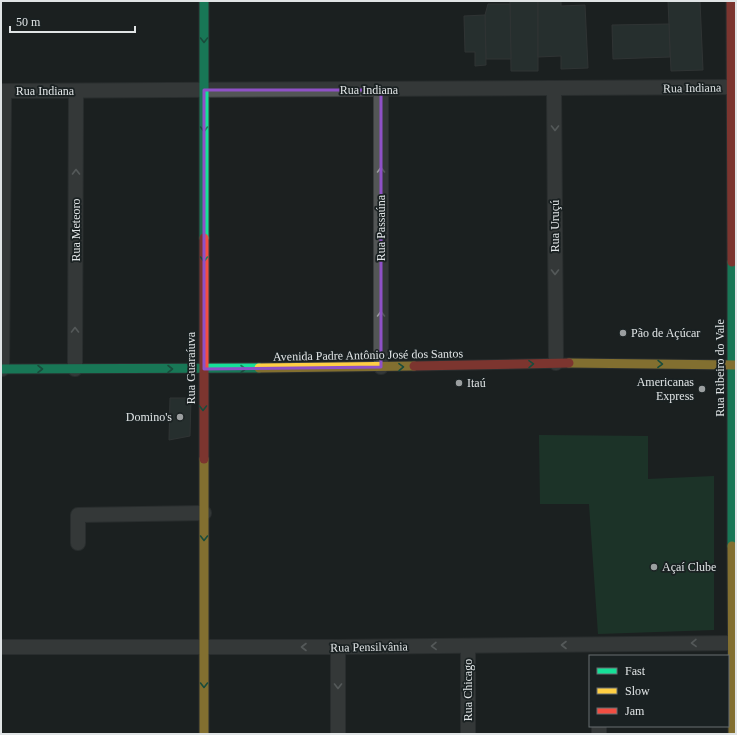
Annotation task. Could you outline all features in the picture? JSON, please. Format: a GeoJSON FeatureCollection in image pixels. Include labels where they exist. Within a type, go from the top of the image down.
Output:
{"type":"FeatureCollection","features":[{"type":"Feature","properties":{"kind":"street","name":"Rua Guaraíuva"},"geometry":{"type":"LineString","coordinates":[[204,1],[204,734]]}},
{"type":"Feature","properties":{"kind":"street","name":"Rua Ribeiro do Vale"},"geometry":{"type":"LineString","coordinates":[[731,1],[734,87],[733,734]]}},
{"type":"Feature","properties":{"kind":"street","name":"Rua Indiana"},"geometry":{"type":"LineString","coordinates":[[3,91],[734,87]]}},
{"type":"Feature","properties":{"kind":"street","name":"Rua Uruçú"},"geometry":{"type":"LineString","coordinates":[[554,89],[556,363]]}},
{"type":"Feature","properties":{"kind":"street","name":"Rua Meteoro"},"geometry":{"type":"LineString","coordinates":[[75,369],[76,90]]}},
{"type":"Feature","properties":{"kind":"street","name":"Rua Passaúna"},"geometry":{"type":"LineString","coordinates":[[381,90],[381,367]]}},
{"type":"Feature","properties":{"kind":"street"},"geometry":{"type":"LineString","coordinates":[[1,369],[3,91]]}},
{"type":"Feature","properties":{"kind":"street","name":"Avenida Padre Antônio José dos Santos"},"geometry":{"type":"LineString","coordinates":[[1,369],[204,369],[556,363],[734,365]]}},
{"type":"Feature","properties":{"kind":"street"},"geometry":{"type":"LineString","coordinates":[[78,543],[78,515],[204,514]]}},
{"type":"Feature","properties":{"kind":"street","name":"Rua Pensilvânia"},"geometry":{"type":"LineString","coordinates":[[1,647],[468,646],[599,650],[734,643]]}},
{"type":"Feature","properties":{"kind":"street","name":"Rua Chicago"},"geometry":{"type":"LineString","coordinates":[[468,646],[468,734]]}},
{"type":"Feature","properties":{"kind":"street"},"geometry":{"type":"LineString","coordinates":[[338,647],[338,734]]}},
{"type":"Feature","properties":{"kind":"highlighted area"},"geometry":{"type":"Polygon","coordinates":[[[204,90],[381,90],[381,367],[204,369],[204,90]]]}},
{"type":"Feature","properties":{"kind":"green space","name":"Açaí Clube"},"geometry":{"type":"Polygon","coordinates":[[[539,435],[648,436],[648,479],[714,476],[714,630],[598,634],[589,504],[540,504],[539,435]]]}},
{"type":"Feature","properties":{"kind":"building"},"geometry":{"type":"Polygon","coordinates":[[[510,1],[538,1],[538,71],[511,71],[510,1]]]}},
{"type":"Feature","properties":{"kind":"building"},"geometry":{"type":"Polygon","coordinates":[[[538,1],[561,1],[561,6],[585,5],[588,68],[561,69],[561,56],[538,57],[538,1]]]}},
{"type":"Feature","properties":{"kind":"building"},"geometry":{"type":"Polygon","coordinates":[[[668,1],[700,1],[703,70],[671,71],[668,1]]]}},
{"type":"Feature","properties":{"kind":"building"},"geometry":{"type":"Polygon","coordinates":[[[488,4],[510,4],[511,59],[486,59],[485,15],[488,4]]]}},
{"type":"Feature","properties":{"kind":"building"},"geometry":{"type":"Polygon","coordinates":[[[485,15],[486,65],[475,66],[475,52],[465,52],[464,16],[485,15]]]}},
{"type":"Feature","properties":{"kind":"building"},"geometry":{"type":"Polygon","coordinates":[[[669,24],[670,57],[613,59],[612,25],[669,24]]]}},
{"type":"Feature","properties":{"kind":"building","name":"Domino's"},"geometry":{"type":"Polygon","coordinates":[[[170,398],[191,398],[190,436],[169,440],[170,398]]]}},
{"type":"Feature","properties":{"kind":"traffic: fast"},"geometry":{"type":"LineString","coordinates":[[204,1],[204,238]]}},
{"type":"Feature","properties":{"kind":"traffic: fast"},"geometry":{"type":"LineString","coordinates":[[732,262],[732,546]]}},
{"type":"Feature","properties":{"kind":"traffic: fast"},"geometry":{"type":"LineString","coordinates":[[1,369],[259,368]]}},
{"type":"Feature","properties":{"kind":"traffic: slow"},"geometry":{"type":"LineString","coordinates":[[569,363],[736,365]]}},
{"type":"Feature","properties":{"kind":"traffic: slow"},"geometry":{"type":"LineString","coordinates":[[259,368],[414,366]]}},
{"type":"Feature","properties":{"kind":"traffic: slow"},"geometry":{"type":"LineString","coordinates":[[204,459],[204,734]]}},
{"type":"Feature","properties":{"kind":"traffic: slow"},"geometry":{"type":"LineString","coordinates":[[732,546],[733,734]]}},
{"type":"Feature","properties":{"kind":"traffic: jam"},"geometry":{"type":"LineString","coordinates":[[731,1],[732,262]]}},
{"type":"Feature","properties":{"kind":"traffic: jam"},"geometry":{"type":"LineString","coordinates":[[204,238],[204,459]]}},
{"type":"Feature","properties":{"kind":"traffic: jam"},"geometry":{"type":"LineString","coordinates":[[414,366],[569,363]]}},
{"type":"Feature","properties":{"kind":"place","name":"Pão de Açúcar"},"geometry":{"type":"Point","coordinates":[623,333]}},
{"type":"Feature","properties":{"kind":"place","name":"Itaú"},"geometry":{"type":"Point","coordinates":[459,383]}},
{"type":"Feature","properties":{"kind":"place","name":"Americanas Express"},"geometry":{"type":"Point","coordinates":[702,389]}},
{"type":"Feature","properties":{"kind":"place","name":"Domino's"},"geometry":{"type":"Point","coordinates":[180,417]}},
{"type":"Feature","properties":{"kind":"place","name":"Açaí Clube"},"geometry":{"type":"Point","coordinates":[654,567]}}]}
